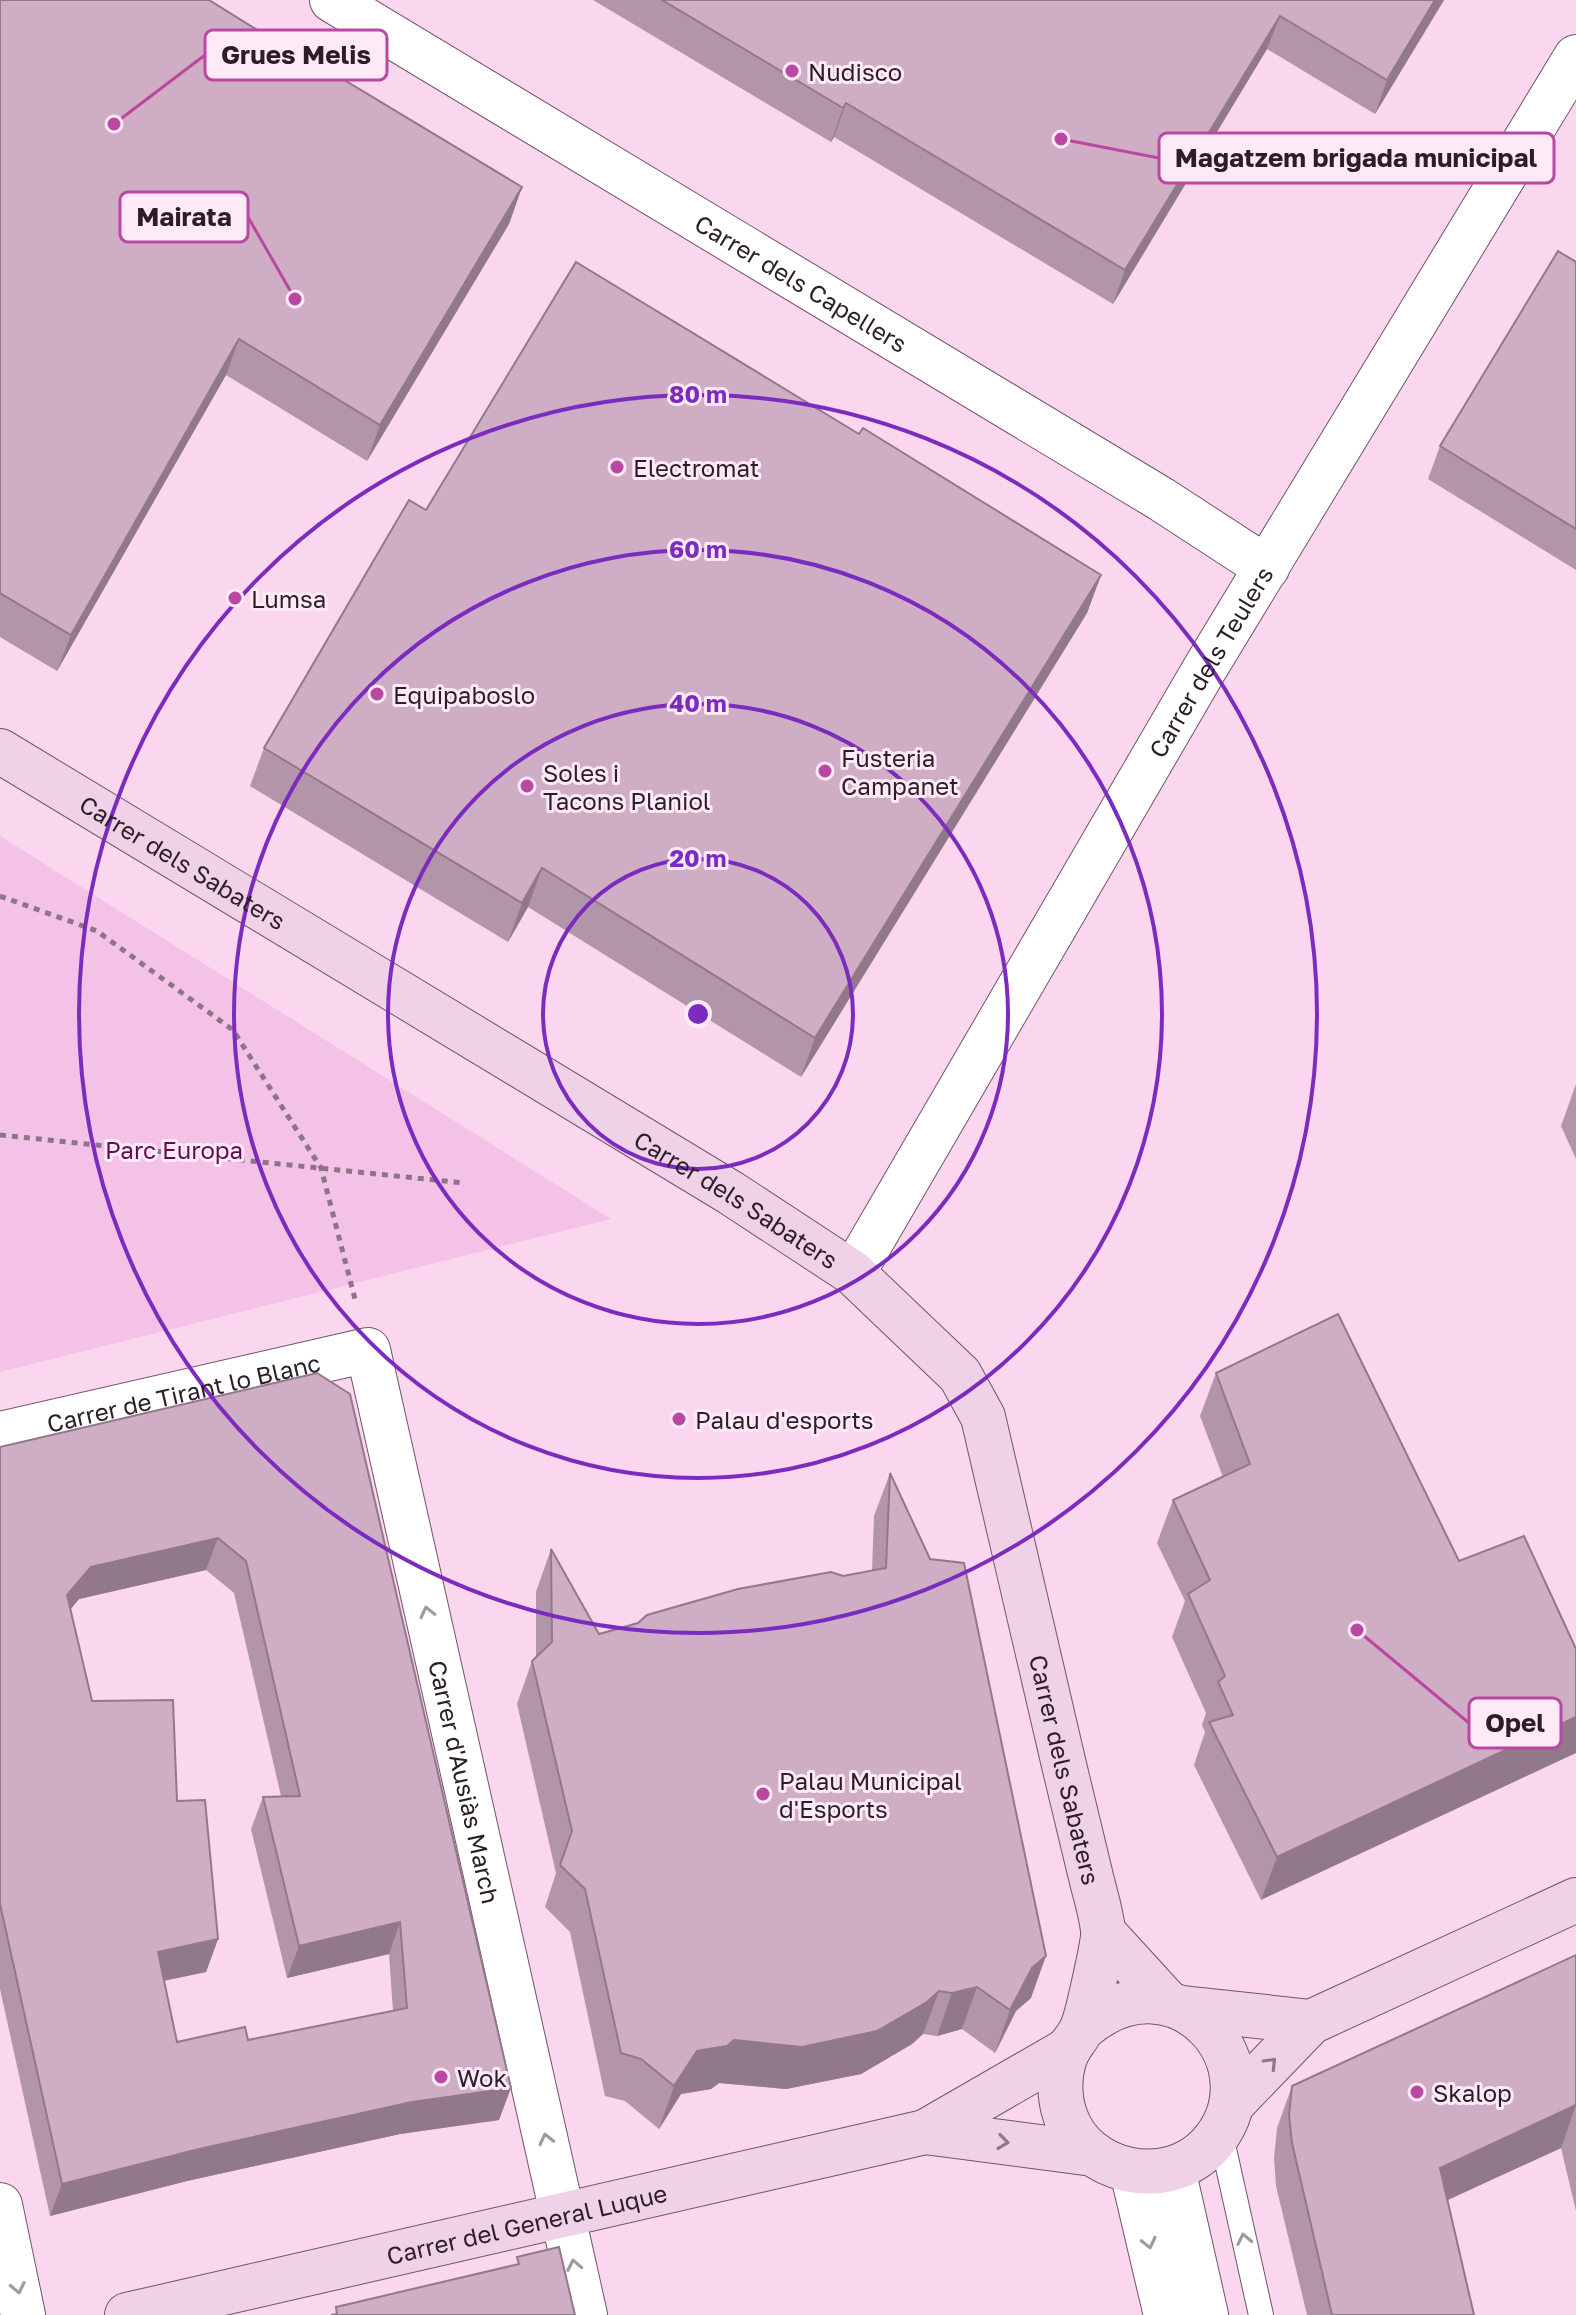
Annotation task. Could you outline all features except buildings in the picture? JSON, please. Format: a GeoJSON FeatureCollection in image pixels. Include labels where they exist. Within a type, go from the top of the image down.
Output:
{"type":"FeatureCollection","features":[{"type":"Feature","properties":{"kind":"main road","name":"Carrer dels Sabaters"},"geometry":{"type":"LineString","coordinates":[[0,751],[731,1193],[853,1273],[960,1375],[983,1417],[1104,1933],[1076,2039]]}},
{"type":"Feature","properties":{"kind":"main road"},"geometry":{"type":"LineString","coordinates":[[1311,2022],[1145,2000],[1121,2004],[1100,2013],[1076,2039],[1061,2071],[1065,2117],[1077,2137],[1093,2154],[1112,2165],[1152,2170],[1191,2160],[1208,2147],[1226,2118],[1311,2022],[1576,1900]]}},
{"type":"Feature","properties":{"kind":"main road","name":"Carrer dels Sabaters"},"geometry":{"type":"LineString","coordinates":[[1104,1933],[1175,2006]]}},
{"type":"Feature","properties":{"kind":"main road"},"geometry":{"type":"LineString","coordinates":[[1175,2006],[1207,2025],[1224,2048],[1232,2075],[1226,2118]]}},
{"type":"Feature","properties":{"kind":"main road","name":"Carrer del General Luque"},"geometry":{"type":"LineString","coordinates":[[127,2315],[925,2132],[1076,2039]]}},
{"type":"Feature","properties":{"kind":"main road","name":"Carrer del General Luque"},"geometry":{"type":"LineString","coordinates":[[925,2132],[1093,2154]]}},
{"type":"Feature","properties":{"kind":"street","name":"Carrer dels Capellers"},"geometry":{"type":"LineString","coordinates":[[332,0],[1161,499],[1267,568]]}},
{"type":"Feature","properties":{"kind":"street","name":"Carrer dels Teulers"},"geometry":{"type":"LineString","coordinates":[[853,1273],[1196,684],[1576,57]]}},
{"type":"Feature","properties":{"kind":"street","name":"Carrer de Tirant lo Blanc"},"geometry":{"type":"LineString","coordinates":[[0,1434],[368,1350]]}},
{"type":"Feature","properties":{"kind":"street","name":"Carrer d'Ausiàs March"},"geometry":{"type":"LineString","coordinates":[[368,1350],[585,2315]]}},
{"type":"Feature","properties":{"kind":"street"},"geometry":{"type":"LineString","coordinates":[[1152,2170],[1166,2315]]}},
{"type":"Feature","properties":{"kind":"street"},"geometry":{"type":"LineString","coordinates":[[1152,2170],[1206,2315]]}},
{"type":"Feature","properties":{"kind":"street"},"geometry":{"type":"LineString","coordinates":[[0,2205],[23,2315]]}},
{"type":"Feature","properties":{"kind":"lane"},"geometry":{"type":"LineString","coordinates":[[1226,2118],[1261,2315]]}},
{"type":"Feature","properties":{"kind":"path"},"geometry":{"type":"LineString","coordinates":[[0,896],[97,931],[233,1030],[321,1168],[368,1350]]}},
{"type":"Feature","properties":{"kind":"path"},"geometry":{"type":"LineString","coordinates":[[0,1135],[464,1183]]}},
{"type":"Feature","properties":{"kind":"green space","name":"Parc Europa"},"geometry":{"type":"Polygon","coordinates":[[[0,836],[611,1219],[0,1372],[0,836]]]}},
{"type":"Feature","properties":{"kind":"place","name":"Nudisco"},"geometry":{"type":"Point","coordinates":[792,71]}},
{"type":"Feature","properties":{"kind":"place","name":"Grues Melis"},"geometry":{"type":"Point","coordinates":[114,124]}},
{"type":"Feature","properties":{"kind":"place","name":"Magatzem brigada municipal"},"geometry":{"type":"Point","coordinates":[1061,139]}},
{"type":"Feature","properties":{"kind":"place","name":"Mairata"},"geometry":{"type":"Point","coordinates":[295,299]}},
{"type":"Feature","properties":{"kind":"place","name":"Electromat"},"geometry":{"type":"Point","coordinates":[617,467]}},
{"type":"Feature","properties":{"kind":"place","name":"Lumsa"},"geometry":{"type":"Point","coordinates":[235,598]}},
{"type":"Feature","properties":{"kind":"place","name":"Equipaboslo"},"geometry":{"type":"Point","coordinates":[377,694]}},
{"type":"Feature","properties":{"kind":"place","name":"Fusteria Campanet"},"geometry":{"type":"Point","coordinates":[825,771]}},
{"type":"Feature","properties":{"kind":"place","name":"Soles i Tacons Planiol"},"geometry":{"type":"Point","coordinates":[527,786]}},
{"type":"Feature","properties":{"kind":"place","name":"Palau d'esports"},"geometry":{"type":"Point","coordinates":[679,1419]}},
{"type":"Feature","properties":{"kind":"place","name":"Opel"},"geometry":{"type":"Point","coordinates":[1357,1630]}},
{"type":"Feature","properties":{"kind":"place","name":"Palau Municipal d'Esports"},"geometry":{"type":"Point","coordinates":[763,1794]}},
{"type":"Feature","properties":{"kind":"place","name":"Wok"},"geometry":{"type":"Point","coordinates":[441,2077]}},
{"type":"Feature","properties":{"kind":"place","name":"Skalop"},"geometry":{"type":"Point","coordinates":[1417,2092]}}]}
